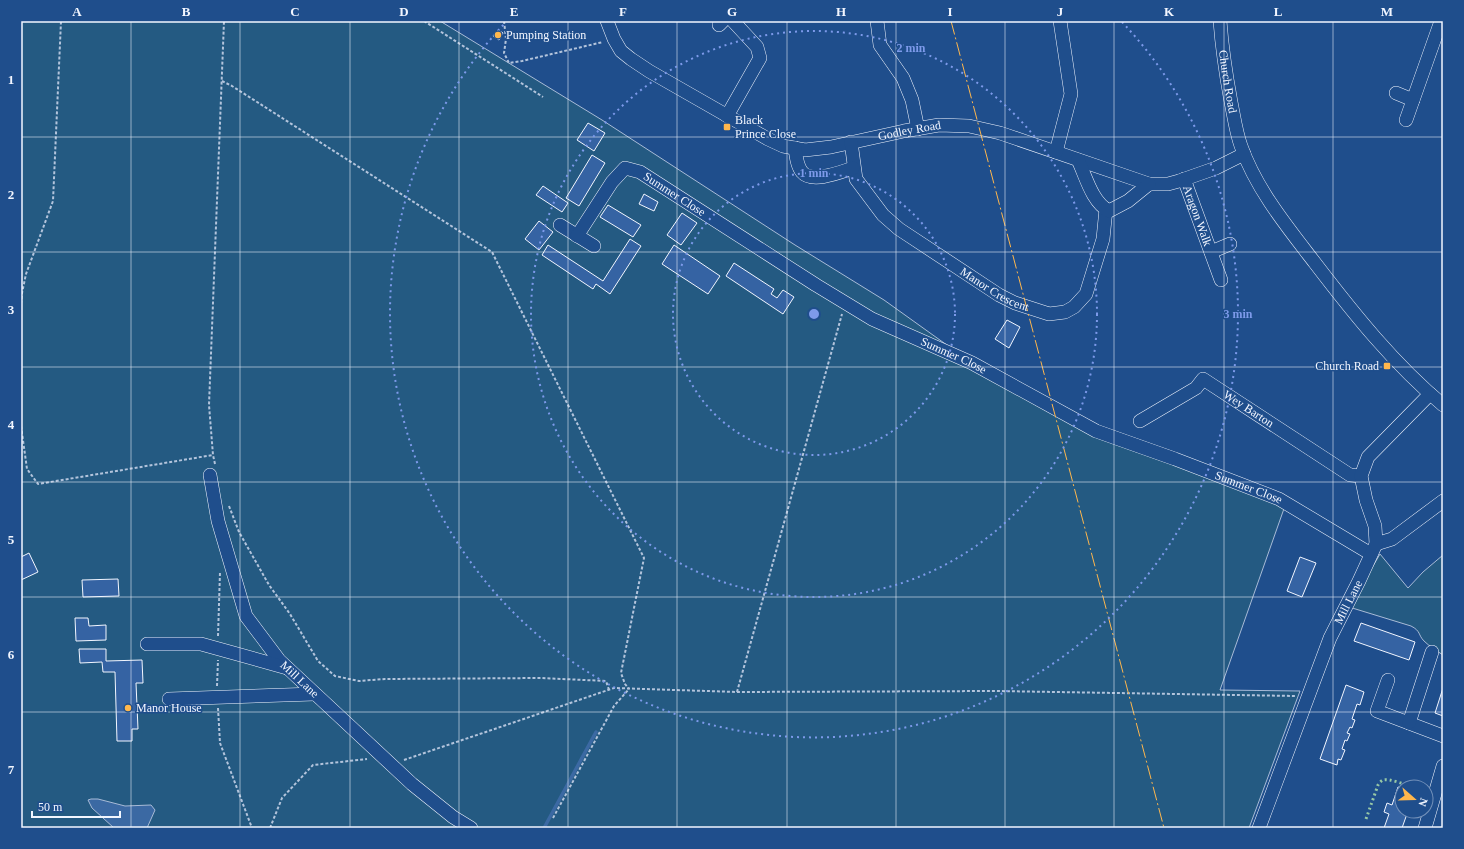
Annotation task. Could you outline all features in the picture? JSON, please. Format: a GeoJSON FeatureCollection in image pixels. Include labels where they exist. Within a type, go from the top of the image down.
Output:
{"type":"FeatureCollection","features":[{"type":"Feature","properties":{"kind":"street","name":"Godley Road"},"geometry":{"type":"LineString","coordinates":[[607,21],[614,39],[621,51],[649,71],[783,146],[805,150],[918,128],[939,125],[969,126],[1000,132],[1149,184],[1168,184],[1184,179],[1216,168],[1244,154]]}},
{"type":"Feature","properties":{"kind":"street"},"geometry":{"type":"LineString","coordinates":[[727,116],[760,58],[757,47],[733,21]]}},
{"type":"Feature","properties":{"kind":"street"},"geometry":{"type":"LineString","coordinates":[[1056,152],[1071,94],[1060,21]]}},
{"type":"Feature","properties":{"kind":"street","name":"Church Road"},"geometry":{"type":"LineString","coordinates":[[1220,21],[1226,79],[1234,120],[1248,165],[1270,202],[1353,312],[1382,345],[1430,394],[1443,405]]}},
{"type":"Feature","properties":{"kind":"street"},"geometry":{"type":"LineString","coordinates":[[1406,120],[1441,21]]}},
{"type":"Feature","properties":{"kind":"street"},"geometry":{"type":"LineString","coordinates":[[880,22],[880,45],[902,78],[912,100],[918,128]]}},
{"type":"Feature","properties":{"kind":"street"},"geometry":{"type":"LineString","coordinates":[[1396,93],[1413,100]]}},
{"type":"Feature","properties":{"kind":"street","name":"Manor Crescent"},"geometry":{"type":"LineString","coordinates":[[851,142],[853,168],[856,179],[870,200],[883,215],[899,229],[999,295],[1015,304],[1049,314],[1065,312],[1074,307],[1086,294],[1103,239],[1106,209]]}},
{"type":"Feature","properties":{"kind":"street"},"geometry":{"type":"LineString","coordinates":[[795,148],[798,166],[803,174],[814,178],[836,174],[853,168]]}},
{"type":"Feature","properties":{"kind":"street"},"geometry":{"type":"LineString","coordinates":[[1078,160],[1093,194],[1102,208],[1109,211],[1128,201],[1149,184]]}},
{"type":"Feature","properties":{"kind":"street","name":"Summer Close"},"geometry":{"type":"LineString","coordinates":[[577,236],[612,182],[625,168],[640,172],[816,285],[872,319],[972,363],[1096,431],[1176,459],[1279,499],[1374,549]]}},
{"type":"Feature","properties":{"kind":"street","name":"Aragon Walk"},"geometry":{"type":"LineString","coordinates":[[1184,179],[1221,280]]}},
{"type":"Feature","properties":{"kind":"street"},"geometry":{"type":"LineString","coordinates":[[560,225],[594,246]]}},
{"type":"Feature","properties":{"kind":"street","name":"Aragon Walk"},"geometry":{"type":"LineString","coordinates":[[1211,252],[1230,244]]}},
{"type":"Feature","properties":{"kind":"street","name":"Wey Barton"},"geometry":{"type":"LineString","coordinates":[[1140,421],[1196,388],[1203,379],[1350,475],[1361,476]]}},
{"type":"Feature","properties":{"kind":"street"},"geometry":{"type":"LineString","coordinates":[[1361,476],[1368,457],[1430,394]]}},
{"type":"Feature","properties":{"kind":"street","name":"Mill Lane"},"geometry":{"type":"LineString","coordinates":[[213,470],[218,522],[246,616],[279,660],[314,694],[328,705],[388,763],[418,789],[453,817],[472,828]]}},
{"type":"Feature","properties":{"kind":"street","name":"Mill Lane"},"geometry":{"type":"LineString","coordinates":[[1259,828],[1306,698],[1330,638],[1360,581],[1374,549],[1375,526],[1366,500],[1361,476]]}},
{"type":"Feature","properties":{"kind":"street"},"geometry":{"type":"LineString","coordinates":[[1374,549],[1392,539],[1443,500]]}},
{"type":"Feature","properties":{"kind":"street"},"geometry":{"type":"LineString","coordinates":[[147,644],[201,644],[287,668]]}},
{"type":"Feature","properties":{"kind":"street"},"geometry":{"type":"LineString","coordinates":[[1409,723],[1432,652]]}},
{"type":"Feature","properties":{"kind":"street"},"geometry":{"type":"LineString","coordinates":[[1388,680],[1377,712],[1443,736]]}},
{"type":"Feature","properties":{"kind":"street"},"geometry":{"type":"LineString","coordinates":[[169,699],[314,694]]}},
{"type":"Feature","properties":{"kind":"street"},"geometry":{"type":"LineString","coordinates":[[1425,828],[1443,766]]}},
{"type":"Feature","properties":{"kind":"path"},"geometry":{"type":"LineString","coordinates":[[21,304],[26,274],[53,201],[61,21]]}},
{"type":"Feature","properties":{"kind":"path"},"geometry":{"type":"LineString","coordinates":[[213,470],[209,405],[224,21]]}},
{"type":"Feature","properties":{"kind":"path"},"geometry":{"type":"LineString","coordinates":[[424,21],[543,97]]}},
{"type":"Feature","properties":{"kind":"path"},"geometry":{"type":"LineString","coordinates":[[504,21],[506,40],[504,53],[509,63],[614,39]]}},
{"type":"Feature","properties":{"kind":"path"},"geometry":{"type":"LineString","coordinates":[[222,81],[492,252],[644,558],[621,673],[625,684],[629,689]]}},
{"type":"Feature","properties":{"kind":"path"},"geometry":{"type":"LineString","coordinates":[[737,692],[842,314]]}},
{"type":"Feature","properties":{"kind":"path"},"geometry":{"type":"LineString","coordinates":[[21,426],[27,469],[38,484],[213,455]]}},
{"type":"Feature","properties":{"kind":"path"},"geometry":{"type":"LineString","coordinates":[[228,505],[239,532],[269,585],[290,614],[318,661],[335,676],[359,681],[533,678],[606,681],[609,690]]}},
{"type":"Feature","properties":{"kind":"path"},"geometry":{"type":"LineString","coordinates":[[270,828],[282,798],[313,765],[370,758],[388,763],[614,688],[737,692],[995,691],[1291,695],[1306,698]]}},
{"type":"Feature","properties":{"kind":"path"},"geometry":{"type":"LineString","coordinates":[[553,818],[614,706],[629,689]]}},
{"type":"Feature","properties":{"kind":"shaded area"},"geometry":{"type":"Polygon","coordinates":[[[21,21],[440,21],[602,120],[795,245],[884,300],[972,363],[1096,431],[1286,503],[1220,690],[1300,691],[1249,828],[21,828],[21,21]]]}},
{"type":"Feature","properties":{"kind":"shaded area"},"geometry":{"type":"Polygon","coordinates":[[[1380,554],[1408,588],[1423,572],[1443,555],[1443,655],[1426,643],[1418,631],[1411,626],[1349,607],[1380,554]]]}},
{"type":"Feature","properties":{"kind":"shaded area"},"geometry":{"type":"Polygon","coordinates":[[[98,799],[125,806],[151,805],[155,810],[147,828],[114,828],[92,808],[88,800],[98,799]]]}},
{"type":"Feature","properties":{"kind":"building","name":"Pumping Station"},"geometry":{"type":"Polygon","coordinates":[[[498,30],[503,33],[499,40],[493,36],[498,30]]]}},
{"type":"Feature","properties":{"kind":"building"},"geometry":{"type":"Polygon","coordinates":[[[588,123],[605,133],[594,151],[577,140],[588,123]]]}},
{"type":"Feature","properties":{"kind":"building"},"geometry":{"type":"Polygon","coordinates":[[[592,155],[605,163],[579,206],[566,198],[592,155]]]}},
{"type":"Feature","properties":{"kind":"building"},"geometry":{"type":"Polygon","coordinates":[[[543,186],[568,203],[562,212],[536,195],[543,186]]]}},
{"type":"Feature","properties":{"kind":"building"},"geometry":{"type":"Polygon","coordinates":[[[644,194],[658,202],[654,211],[639,204],[644,194]]]}},
{"type":"Feature","properties":{"kind":"building"},"geometry":{"type":"Polygon","coordinates":[[[608,205],[641,225],[633,237],[600,217],[608,205]]]}},
{"type":"Feature","properties":{"kind":"building"},"geometry":{"type":"Polygon","coordinates":[[[682,213],[697,223],[681,245],[667,235],[682,213]]]}},
{"type":"Feature","properties":{"kind":"building"},"geometry":{"type":"Polygon","coordinates":[[[539,221],[553,232],[539,250],[525,239],[539,221]]]}},
{"type":"Feature","properties":{"kind":"building"},"geometry":{"type":"Polygon","coordinates":[[[630,239],[641,246],[610,294],[596,284],[593,289],[542,255],[548,245],[603,281],[630,239]]]}},
{"type":"Feature","properties":{"kind":"building"},"geometry":{"type":"Polygon","coordinates":[[[674,245],[720,276],[708,294],[662,264],[674,245]]]}},
{"type":"Feature","properties":{"kind":"building"},"geometry":{"type":"Polygon","coordinates":[[[734,263],[774,289],[771,294],[777,298],[783,290],[794,297],[783,314],[726,276],[734,263]]]}},
{"type":"Feature","properties":{"kind":"building"},"geometry":{"type":"Polygon","coordinates":[[[1007,320],[1020,327],[1009,348],[995,339],[1007,320]]]}},
{"type":"Feature","properties":{"kind":"building"},"geometry":{"type":"Polygon","coordinates":[[[29,553],[38,572],[21,580],[21,557],[29,553]]]}},
{"type":"Feature","properties":{"kind":"building"},"geometry":{"type":"Polygon","coordinates":[[[1300,557],[1316,563],[1302,597],[1287,591],[1300,557]]]}},
{"type":"Feature","properties":{"kind":"building"},"geometry":{"type":"Polygon","coordinates":[[[118,579],[119,596],[83,597],[82,580],[118,579]]]}},
{"type":"Feature","properties":{"kind":"building"},"geometry":{"type":"Polygon","coordinates":[[[75,618],[88,618],[89,626],[106,625],[106,640],[76,641],[75,618]]]}},
{"type":"Feature","properties":{"kind":"building"},"geometry":{"type":"Polygon","coordinates":[[[1361,623],[1415,642],[1409,660],[1354,641],[1361,623]]]}},
{"type":"Feature","properties":{"kind":"building"},"geometry":{"type":"Polygon","coordinates":[[[79,649],[106,649],[106,661],[142,660],[143,683],[136,683],[138,729],[132,729],[132,741],[117,741],[115,672],[103,672],[102,662],[80,663],[79,649]]]}},
{"type":"Feature","properties":{"kind":"building"},"geometry":{"type":"Polygon","coordinates":[[[1346,685],[1364,692],[1360,705],[1357,704],[1352,719],[1355,720],[1352,728],[1350,727],[1347,733],[1350,734],[1347,741],[1345,740],[1342,749],[1345,750],[1341,760],[1338,759],[1337,765],[1320,759],[1346,685]]]}},
{"type":"Feature","properties":{"kind":"building"},"geometry":{"type":"Polygon","coordinates":[[[1443,688],[1443,716],[1435,713],[1443,688]]]}},
{"type":"Feature","properties":{"kind":"building"},"geometry":{"type":"Polygon","coordinates":[[[1394,799],[1394,819],[1405,819],[1402,828],[1384,828],[1389,814],[1384,812],[1387,803],[1392,805],[1394,799]]]}},
{"type":"Feature","properties":{"kind":"waterway"},"geometry":{"type":"LineString","coordinates":[[544,828],[596,732]]}},
{"type":"Feature","properties":{"kind":"hedge"},"geometry":{"type":"LineString","coordinates":[[1366,819],[1379,783],[1382,780],[1394,781]]}},
{"type":"Feature","properties":{"kind":"power"},"geometry":{"type":"LineString","coordinates":[[951,21],[1164,828]]}},
{"type":"Feature","properties":{"kind":"place","name":"Pumping Station"},"geometry":{"type":"Point","coordinates":[498,35]}},
{"type":"Feature","properties":{"kind":"place","name":"Black Prince Close"},"geometry":{"type":"Point","coordinates":[727,127]}},
{"type":"Feature","properties":{"kind":"place","name":"Church Road"},"geometry":{"type":"Point","coordinates":[1387,366]}},
{"type":"Feature","properties":{"kind":"place","name":"Manor House"},"geometry":{"type":"Point","coordinates":[128,708]}}]}
